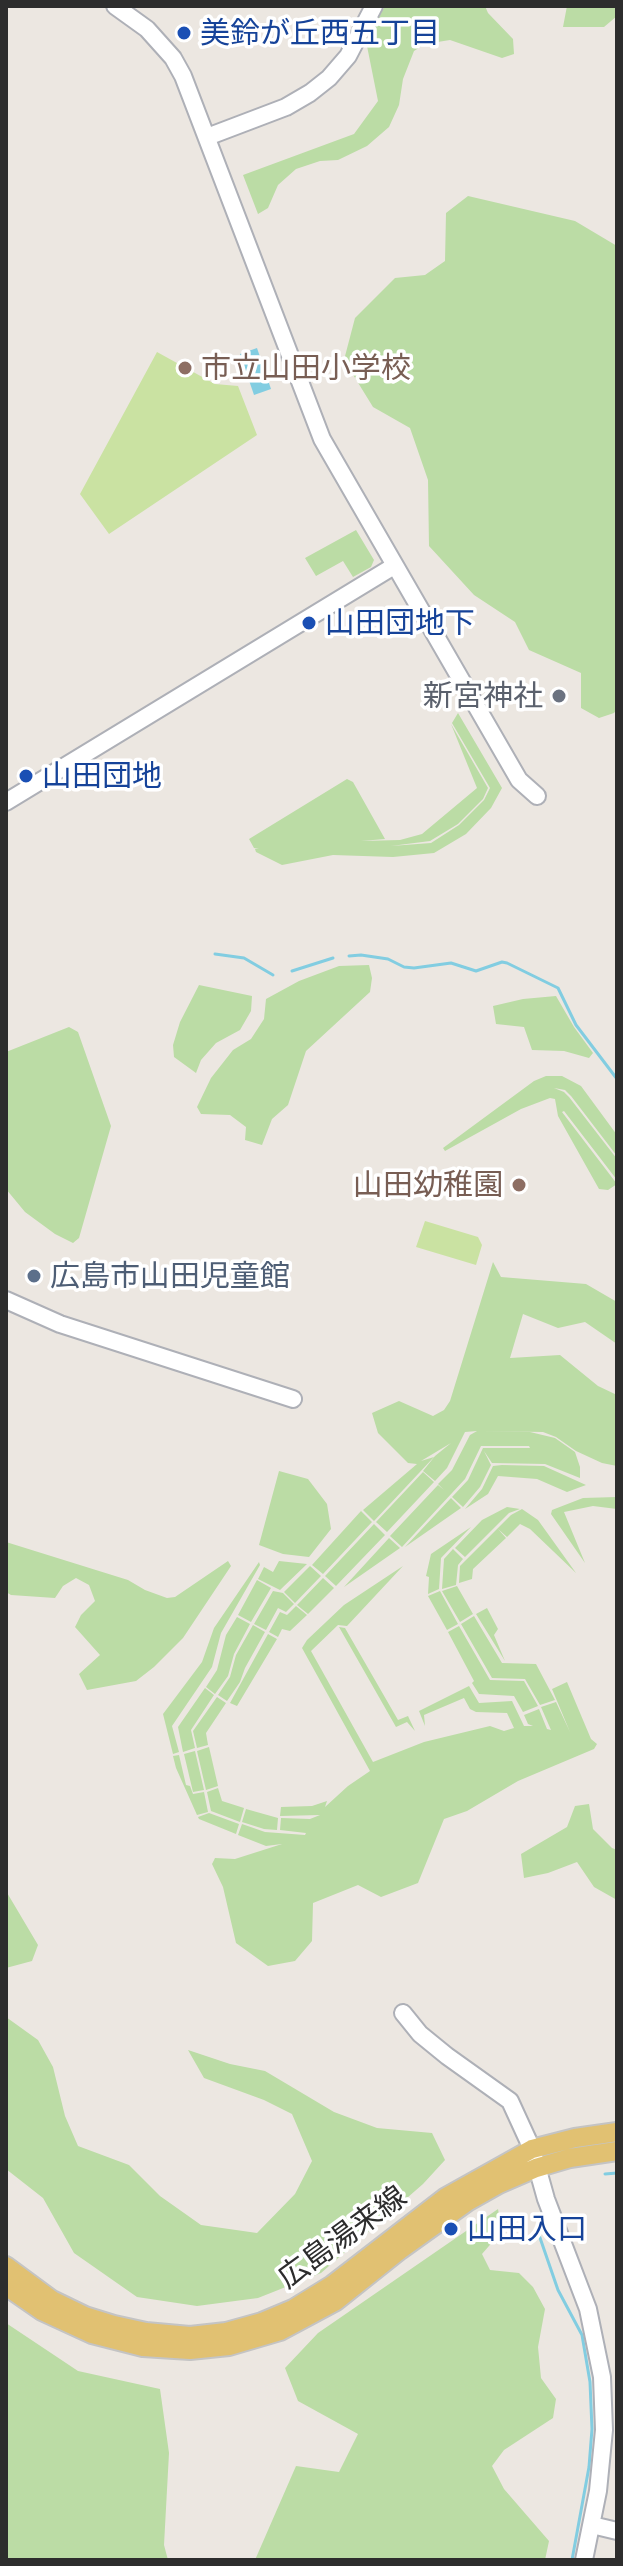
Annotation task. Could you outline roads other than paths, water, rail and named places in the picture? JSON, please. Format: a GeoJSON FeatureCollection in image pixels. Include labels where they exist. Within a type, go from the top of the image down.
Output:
{"type":"FeatureCollection","features":[{"type":"Feature","properties":{"kind":"main road","name":"広島湯来線"},"geometry":{"type":"LineString","coordinates":[[6,2266],[52,2300],[85,2316],[114,2325],[190,2336],[226,2332],[293,2309],[332,2285],[446,2197],[575,2138],[617,2132]]}},
{"type":"Feature","properties":{"kind":"main road","name":"広島湯来線"},"geometry":{"type":"LineString","coordinates":[[6,2286],[42,2311],[92,2334],[143,2347],[190,2350],[229,2346],[280,2331],[336,2301],[400,2250],[534,2159],[570,2158],[617,2151]]}},
{"type":"Feature","properties":{"kind":"street"},"geometry":{"type":"LineString","coordinates":[[115,6],[147,29],[173,58],[183,76],[322,439],[519,780],[537,796]]}},
{"type":"Feature","properties":{"kind":"street"},"geometry":{"type":"LineString","coordinates":[[207,137],[286,107],[310,93],[329,78],[348,56],[374,6]]}},
{"type":"Feature","properties":{"kind":"street"},"geometry":{"type":"LineString","coordinates":[[6,802],[394,566]]}},
{"type":"Feature","properties":{"kind":"street"},"geometry":{"type":"LineString","coordinates":[[6,1300],[60,1324],[293,1399]]}},
{"type":"Feature","properties":{"kind":"street"},"geometry":{"type":"LineString","coordinates":[[403,2013],[420,2034],[510,2101],[588,2309],[599,2355],[604,2430],[592,2525],[584,2560]]}},
{"type":"Feature","properties":{"kind":"street"},"geometry":{"type":"LineString","coordinates":[[592,2525],[617,2531]]}},
{"type":"Feature","properties":{"kind":"water"},"geometry":{"type":"Polygon","coordinates":[[[257,348],[271,389],[254,395],[240,354],[257,348]]]}},
{"type":"Feature","properties":{"kind":"waterway"},"geometry":{"type":"LineString","coordinates":[[215,954],[244,958],[273,975]]}},
{"type":"Feature","properties":{"kind":"waterway"},"geometry":{"type":"LineString","coordinates":[[349,956],[388,959],[414,968],[451,963],[476,971],[507,963],[558,988],[576,1025],[617,1079]]}},
{"type":"Feature","properties":{"kind":"waterway"},"geometry":{"type":"LineString","coordinates":[[292,971],[333,958]]}},
{"type":"Feature","properties":{"kind":"waterway"},"geometry":{"type":"LineString","coordinates":[[605,2174],[617,2173]]}},
{"type":"Feature","properties":{"kind":"waterway"},"geometry":{"type":"LineString","coordinates":[[538,2232],[558,2290],[582,2335],[590,2382],[592,2429],[589,2467],[572,2560]]}},
{"type":"Feature","properties":{"kind":"place","name":"美鈴が丘西五丁目"},"geometry":{"type":"Point","coordinates":[184,33]}},
{"type":"Feature","properties":{"kind":"place","name":"市立山田小学校"},"geometry":{"type":"Point","coordinates":[185,368]}},
{"type":"Feature","properties":{"kind":"place","name":"山田団地下"},"geometry":{"type":"Point","coordinates":[309,623]}},
{"type":"Feature","properties":{"kind":"place","name":"新宮神社"},"geometry":{"type":"Point","coordinates":[559,696]}},
{"type":"Feature","properties":{"kind":"place","name":"山田団地"},"geometry":{"type":"Point","coordinates":[26,776]}},
{"type":"Feature","properties":{"kind":"place","name":"山田幼稚園"},"geometry":{"type":"Point","coordinates":[519,1185]}},
{"type":"Feature","properties":{"kind":"place","name":"広島市山田児童館"},"geometry":{"type":"Point","coordinates":[34,1276]}},
{"type":"Feature","properties":{"kind":"place","name":"山田入口"},"geometry":{"type":"Point","coordinates":[451,2229]}}]}
